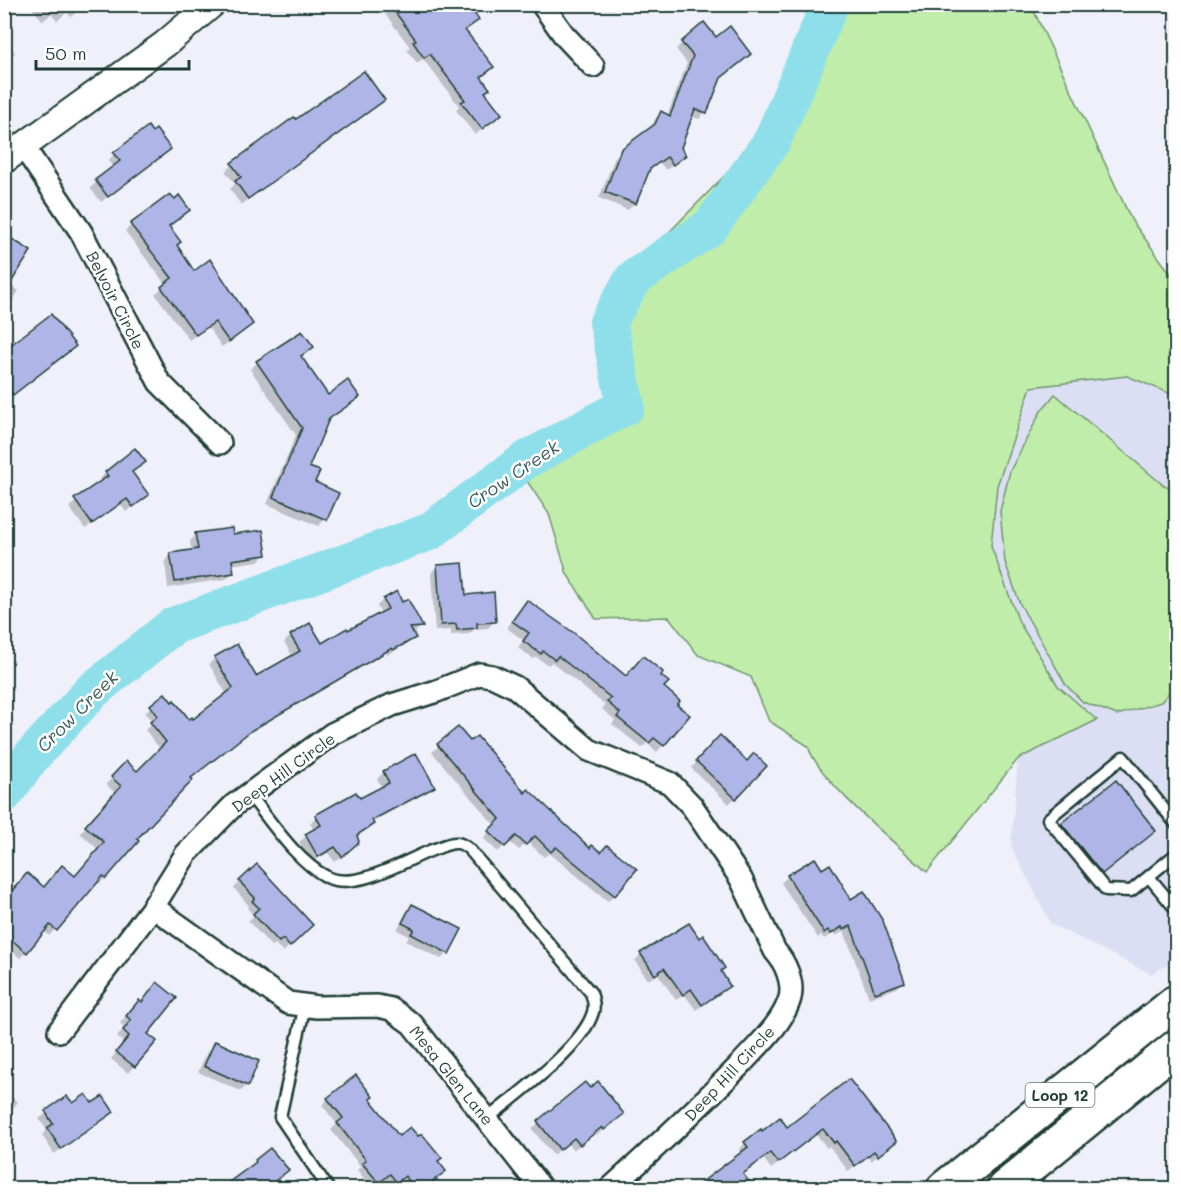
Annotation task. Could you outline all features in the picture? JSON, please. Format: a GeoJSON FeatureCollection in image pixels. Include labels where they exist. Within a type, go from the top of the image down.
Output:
{"type":"FeatureCollection","features":[{"type":"Feature","properties":{"kind":"main road","name":"Loop 12"},"geometry":{"type":"LineString","coordinates":[[944,1188],[1176,1002]]}},
{"type":"Feature","properties":{"kind":"main road","name":"Loop 12"},"geometry":{"type":"LineString","coordinates":[[1004,1188],[1171,1050]]}},
{"type":"Feature","properties":{"kind":"street"},"geometry":{"type":"LineString","coordinates":[[14,153],[165,44],[212,4]]}},
{"type":"Feature","properties":{"kind":"street"},"geometry":{"type":"LineString","coordinates":[[542,4],[564,35],[593,66]]}},
{"type":"Feature","properties":{"kind":"street","name":"Belvoir Circle"},"geometry":{"type":"LineString","coordinates":[[14,153],[81,232],[159,382],[220,443]]}},
{"type":"Feature","properties":{"kind":"street","name":"Deep Hill Circle"},"geometry":{"type":"LineString","coordinates":[[59,1031],[153,907],[186,854],[234,805],[332,734],[392,705],[437,691],[479,674],[492,676],[515,687],[589,750],[670,783],[692,806],[741,879],[775,951],[782,959],[789,978],[790,997],[774,1028],[703,1104],[611,1188]]}},
{"type":"Feature","properties":{"kind":"street","name":"Mesa Glen Lane"},"geometry":{"type":"LineString","coordinates":[[153,907],[288,1003],[318,1007],[377,1006],[392,1009],[412,1024],[542,1188]]}},
{"type":"Feature","properties":{"kind":"lane"},"geometry":{"type":"LineString","coordinates":[[1176,824],[1123,757],[1048,819],[1106,890],[1131,891],[1150,878],[1176,854]]}},
{"type":"Feature","properties":{"kind":"lane"},"geometry":{"type":"LineString","coordinates":[[249,794],[305,861],[330,878],[344,882],[382,871],[415,856],[456,842],[462,844],[469,849],[591,993],[594,1010],[587,1026],[560,1058],[487,1119]]}},
{"type":"Feature","properties":{"kind":"lane"},"geometry":{"type":"LineString","coordinates":[[1150,878],[1176,908]]}},
{"type":"Feature","properties":{"kind":"lane"},"geometry":{"type":"LineString","coordinates":[[305,1005],[280,1117],[328,1188]]}},
{"type":"Feature","properties":{"kind":"shaded area"},"geometry":{"type":"Polygon","coordinates":[[[1127,376],[1176,396],[1176,960],[1151,974],[1051,924],[1011,847],[1018,758],[1096,720],[1058,686],[1019,622],[991,546],[997,486],[1031,387],[1127,376]]]}},
{"type":"Feature","properties":{"kind":"green space"},"geometry":{"type":"Polygon","coordinates":[[[822,5],[1033,5],[1132,221],[1176,281],[1176,396],[1127,376],[1031,387],[997,486],[991,546],[1019,622],[1058,686],[1097,720],[1018,759],[927,872],[842,794],[827,777],[808,746],[769,721],[751,677],[698,655],[669,617],[596,619],[567,574],[549,514],[523,475],[621,401],[596,307],[774,125],[822,5]]]}},
{"type":"Feature","properties":{"kind":"green space"},"geometry":{"type":"Polygon","coordinates":[[[1055,394],[1162,484],[1176,493],[1176,684],[1161,702],[1117,715],[1083,702],[1066,685],[1020,604],[1005,562],[1000,511],[1010,471],[1041,411],[1055,394]]]}},
{"type":"Feature","properties":{"kind":"building"},"geometry":{"type":"Polygon","coordinates":[[[389,4],[468,4],[479,20],[465,30],[494,67],[481,77],[490,89],[485,92],[502,114],[482,129],[461,102],[465,100],[430,54],[424,58],[413,42],[416,40],[389,4]]]}},
{"type":"Feature","properties":{"kind":"building"},"geometry":{"type":"Polygon","coordinates":[[[704,22],[716,37],[730,26],[751,54],[721,78],[707,113],[695,109],[681,148],[686,155],[673,165],[667,157],[650,169],[636,204],[605,192],[621,149],[655,124],[661,111],[670,116],[693,56],[681,42],[704,22]]]}},
{"type":"Feature","properties":{"kind":"building"},"geometry":{"type":"Polygon","coordinates":[[[364,71],[385,100],[248,199],[235,181],[241,177],[231,163],[294,117],[296,119],[364,71]]]}},
{"type":"Feature","properties":{"kind":"building"},"geometry":{"type":"Polygon","coordinates":[[[148,126],[152,132],[156,129],[171,149],[108,197],[95,180],[120,161],[113,153],[148,126]]]}},
{"type":"Feature","properties":{"kind":"building"},"geometry":{"type":"Polygon","coordinates":[[[170,194],[175,199],[179,195],[190,210],[169,226],[181,242],[177,245],[194,271],[210,259],[253,324],[229,342],[215,322],[196,335],[161,287],[172,278],[130,224],[170,194]]]}},
{"type":"Feature","properties":{"kind":"building"},"geometry":{"type":"Polygon","coordinates":[[[4,234],[31,251],[4,294],[4,234]]]}},
{"type":"Feature","properties":{"kind":"building"},"geometry":{"type":"Polygon","coordinates":[[[51,314],[76,346],[13,395],[4,384],[4,350],[51,314]]]}},
{"type":"Feature","properties":{"kind":"building"},"geometry":{"type":"Polygon","coordinates":[[[302,331],[314,347],[301,356],[328,395],[348,380],[360,397],[329,419],[309,467],[320,471],[315,482],[339,493],[327,520],[273,497],[302,428],[256,361],[302,331]]]}},
{"type":"Feature","properties":{"kind":"building"},"geometry":{"type":"Polygon","coordinates":[[[135,448],[146,462],[132,472],[149,495],[133,507],[127,499],[92,524],[74,499],[108,476],[105,472],[135,448]]]}},
{"type":"Feature","properties":{"kind":"building"},"geometry":{"type":"Polygon","coordinates":[[[232,528],[233,534],[263,530],[267,555],[232,560],[234,573],[175,582],[170,553],[198,549],[195,533],[232,528]]]}},
{"type":"Feature","properties":{"kind":"building"},"geometry":{"type":"Polygon","coordinates":[[[463,563],[466,595],[494,592],[496,622],[477,623],[477,628],[457,630],[456,624],[441,625],[437,565],[463,563]]]}},
{"type":"Feature","properties":{"kind":"building"},"geometry":{"type":"Polygon","coordinates":[[[397,591],[402,602],[408,599],[423,627],[410,628],[416,638],[393,650],[392,648],[252,730],[191,778],[193,780],[137,839],[139,841],[106,879],[103,876],[57,931],[50,925],[27,953],[13,941],[4,951],[4,900],[27,873],[44,887],[62,865],[75,876],[104,842],[85,826],[121,786],[111,777],[126,761],[137,771],[166,742],[150,722],[158,716],[150,705],[165,693],[172,702],[174,700],[189,719],[192,717],[193,719],[233,688],[214,657],[237,644],[256,676],[300,651],[290,635],[310,623],[322,643],[347,628],[348,630],[388,609],[383,599],[397,591]]]}},
{"type":"Feature","properties":{"kind":"building"},"geometry":{"type":"Polygon","coordinates":[[[527,600],[574,633],[626,676],[643,656],[663,672],[661,676],[669,682],[664,687],[680,701],[677,705],[690,715],[664,746],[654,738],[649,743],[617,717],[620,713],[607,702],[611,698],[558,656],[555,660],[543,651],[541,654],[523,641],[529,633],[512,621],[527,600]]]}},
{"type":"Feature","properties":{"kind":"building"},"geometry":{"type":"Polygon","coordinates":[[[458,727],[470,741],[477,736],[525,793],[528,789],[590,848],[592,845],[601,852],[607,845],[637,869],[615,896],[556,847],[551,852],[535,836],[526,845],[516,836],[505,847],[488,831],[500,819],[437,744],[458,727]]]}},
{"type":"Feature","properties":{"kind":"building"},"geometry":{"type":"Polygon","coordinates":[[[720,735],[747,761],[754,753],[767,766],[736,799],[696,761],[720,735]]]}},
{"type":"Feature","properties":{"kind":"building"},"geometry":{"type":"Polygon","coordinates":[[[416,753],[435,787],[372,820],[374,824],[357,835],[359,842],[342,857],[335,847],[318,857],[305,834],[321,825],[315,815],[356,792],[360,798],[389,783],[383,771],[416,753]]]}},
{"type":"Feature","properties":{"kind":"building"},"geometry":{"type":"Polygon","coordinates":[[[1116,780],[1156,831],[1102,874],[1061,823],[1116,780]]]}},
{"type":"Feature","properties":{"kind":"building"},"geometry":{"type":"Polygon","coordinates":[[[815,858],[822,869],[830,864],[851,899],[864,891],[883,921],[905,982],[875,993],[851,926],[843,930],[842,927],[831,934],[828,930],[824,933],[787,875],[815,858]]]}},
{"type":"Feature","properties":{"kind":"building"},"geometry":{"type":"Polygon","coordinates":[[[257,864],[313,925],[290,947],[283,939],[279,942],[253,914],[259,908],[252,901],[255,898],[239,881],[257,864]]]}},
{"type":"Feature","properties":{"kind":"building"},"geometry":{"type":"Polygon","coordinates":[[[412,904],[462,929],[449,954],[411,934],[414,929],[402,923],[412,904]]]}},
{"type":"Feature","properties":{"kind":"building"},"geometry":{"type":"Polygon","coordinates":[[[689,923],[699,938],[703,935],[725,968],[721,971],[730,986],[702,1005],[691,989],[683,995],[664,968],[655,975],[640,953],[689,923]]]}},
{"type":"Feature","properties":{"kind":"building"},"geometry":{"type":"Polygon","coordinates":[[[157,982],[177,998],[148,1034],[157,1041],[135,1067],[116,1052],[129,1036],[123,1030],[131,1020],[126,1016],[139,1000],[142,1002],[157,982]]]}},
{"type":"Feature","properties":{"kind":"building"},"geometry":{"type":"Polygon","coordinates":[[[215,1041],[259,1061],[248,1086],[204,1066],[215,1041]]]}},
{"type":"Feature","properties":{"kind":"building"},"geometry":{"type":"Polygon","coordinates":[[[356,1075],[373,1097],[370,1099],[399,1136],[410,1127],[418,1136],[422,1134],[442,1158],[438,1161],[446,1171],[424,1188],[415,1188],[405,1176],[397,1183],[390,1174],[379,1183],[362,1163],[366,1160],[337,1123],[343,1118],[327,1098],[356,1075]]]}},
{"type":"Feature","properties":{"kind":"building"},"geometry":{"type":"Polygon","coordinates":[[[849,1079],[897,1141],[878,1156],[874,1151],[855,1166],[836,1141],[834,1143],[823,1129],[778,1163],[770,1153],[743,1174],[754,1188],[694,1188],[748,1147],[744,1142],[761,1129],[762,1131],[780,1117],[787,1127],[849,1079]]]}},
{"type":"Feature","properties":{"kind":"building"},"geometry":{"type":"Polygon","coordinates":[[[598,1081],[624,1114],[604,1130],[602,1127],[580,1145],[574,1138],[560,1150],[537,1121],[585,1082],[590,1088],[598,1081]]]}},
{"type":"Feature","properties":{"kind":"building"},"geometry":{"type":"Polygon","coordinates":[[[86,1094],[92,1103],[103,1096],[114,1112],[61,1149],[47,1128],[53,1124],[45,1111],[67,1096],[73,1103],[86,1094]]]}},
{"type":"Feature","properties":{"kind":"building"},"geometry":{"type":"Polygon","coordinates":[[[270,1148],[289,1170],[266,1188],[221,1188],[256,1162],[255,1160],[270,1148]]]}},
{"type":"Feature","properties":{"kind":"waterway","name":"Crow Creek"},"geometry":{"type":"LineString","coordinates":[[4,794],[32,756],[92,691],[173,626],[429,532],[526,460],[626,406],[608,322],[633,279],[710,227],[772,141],[830,4]]}}]}
